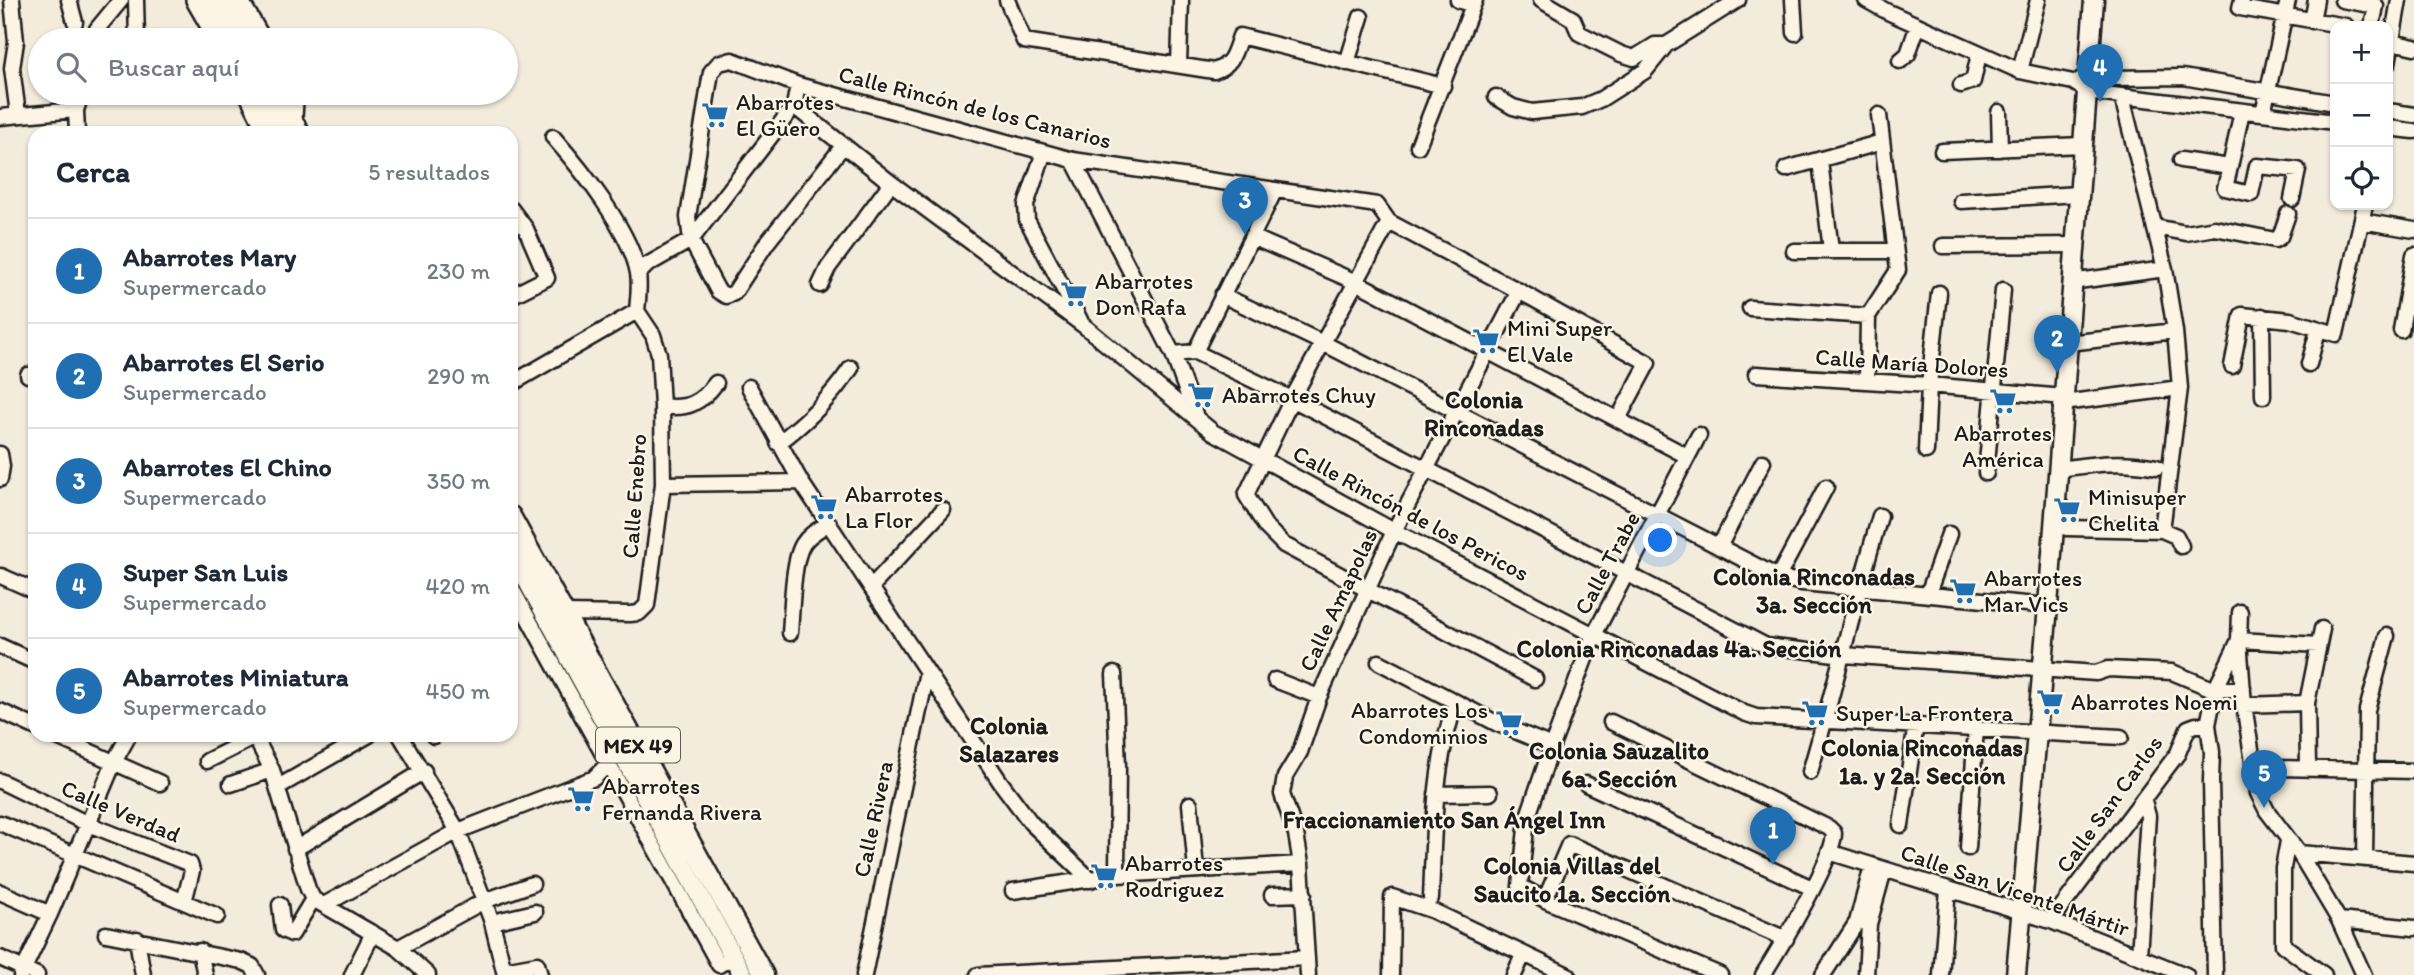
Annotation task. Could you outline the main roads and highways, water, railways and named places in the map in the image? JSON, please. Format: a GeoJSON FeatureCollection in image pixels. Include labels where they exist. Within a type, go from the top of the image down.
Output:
{"type":"FeatureCollection","features":[{"type":"Feature","properties":{"kind":"highway"},"geometry":{"type":"LineString","coordinates":[[196,0],[212,28]]}},
{"type":"Feature","properties":{"kind":"highway"},"geometry":{"type":"LineString","coordinates":[[238,0],[254,28]]}},
{"type":"Feature","properties":{"kind":"highway"},"geometry":{"type":"LineString","coordinates":[[254,105],[265,126]]}},
{"type":"Feature","properties":{"kind":"highway"},"geometry":{"type":"LineString","coordinates":[[291,126],[293,105]]}},
{"type":"Feature","properties":{"kind":"main road"},"geometry":{"type":"LineString","coordinates":[[210,0],[225,28]]}},
{"type":"Feature","properties":{"kind":"main road"},"geometry":{"type":"LineString","coordinates":[[225,0],[240,28]]}},
{"type":"Feature","properties":{"kind":"main road"},"geometry":{"type":"LineString","coordinates":[[2016,975],[2059,469],[2082,145],[2082,83],[2094,0]]}},
{"type":"Feature","properties":{"kind":"main road"},"geometry":{"type":"LineString","coordinates":[[271,105],[289,126]]}},
{"type":"Feature","properties":{"kind":"main road"},"geometry":{"type":"LineString","coordinates":[[282,105],[290,126]]}},
{"type":"Feature","properties":{"kind":"main road","name":"MEX 49"},"geometry":{"type":"LineString","coordinates":[[518,534],[552,624],[650,806],[679,876],[708,929],[741,952],[764,975]]}},
{"type":"Feature","properties":{"kind":"main road","name":"MEX 49"},"geometry":{"type":"LineString","coordinates":[[519,590],[552,624],[666,797],[741,952],[743,975]]}},
{"type":"Feature","properties":{"kind":"main road"},"geometry":{"type":"LineString","coordinates":[[650,806],[666,797]]}},
{"type":"Feature","properties":{"kind":"place","name":"Super San Luis"},"geometry":{"type":"Point","coordinates":[2100,102]}},
{"type":"Feature","properties":{"kind":"place","name":"Abarrotes El Güero"},"geometry":{"type":"Point","coordinates":[715,115]}},
{"type":"Feature","properties":{"kind":"place","name":"Abarrotes El Chino"},"geometry":{"type":"Point","coordinates":[1245,235]}},
{"type":"Feature","properties":{"kind":"place","name":"Abarrotes Don Rafa"},"geometry":{"type":"Point","coordinates":[1074,294]}},
{"type":"Feature","properties":{"kind":"place","name":"Mini Super El Vale"},"geometry":{"type":"Point","coordinates":[1486,341]}},
{"type":"Feature","properties":{"kind":"place","name":"Abarrotes El Serio"},"geometry":{"type":"Point","coordinates":[2057,373]}},
{"type":"Feature","properties":{"kind":"place","name":"Abarrotes Chuy"},"geometry":{"type":"Point","coordinates":[1201,395]}},
{"type":"Feature","properties":{"kind":"place","name":"Abarrotes América"},"geometry":{"type":"Point","coordinates":[2003,401]}},
{"type":"Feature","properties":{"kind":"place","name":"Abarrotes La Flor"},"geometry":{"type":"Point","coordinates":[824,507]}},
{"type":"Feature","properties":{"kind":"place","name":"Minisuper Chelita"},"geometry":{"type":"Point","coordinates":[2067,510]}},
{"type":"Feature","properties":{"kind":"place","name":"Abarrotes Mar Vics"},"geometry":{"type":"Point","coordinates":[1963,591]}},
{"type":"Feature","properties":{"kind":"place","name":"Abarrotes Noemi"},"geometry":{"type":"Point","coordinates":[2050,702]}},
{"type":"Feature","properties":{"kind":"place","name":"Super La Frontera"},"geometry":{"type":"Point","coordinates":[1815,713]}},
{"type":"Feature","properties":{"kind":"place","name":"Abarrotes Los Condominios"},"geometry":{"type":"Point","coordinates":[1509,723]}},
{"type":"Feature","properties":{"kind":"place","name":"Abarrotes Fernanda Rivera"},"geometry":{"type":"Point","coordinates":[581,799]}},
{"type":"Feature","properties":{"kind":"place","name":"Abarrotes Miniatura"},"geometry":{"type":"Point","coordinates":[2264,808]}},
{"type":"Feature","properties":{"kind":"place","name":"Abarrotes Mary"},"geometry":{"type":"Point","coordinates":[1773,865]}},
{"type":"Feature","properties":{"kind":"place","name":"Abarrotes Rodriguez"},"geometry":{"type":"Point","coordinates":[1104,876]}},
{"type":"Feature","properties":{"kind":"district","name":"Colonia Rinconadas"},"geometry":{"type":"Point","coordinates":[1484,413]}},
{"type":"Feature","properties":{"kind":"district","name":"Colonia Rinconadas 3a. Sección"},"geometry":{"type":"Point","coordinates":[1814,590]}},
{"type":"Feature","properties":{"kind":"district","name":"Colonia Rinconadas 4a. Sección"},"geometry":{"type":"Point","coordinates":[1679,648]}},
{"type":"Feature","properties":{"kind":"district","name":"Colonia Salazares"},"geometry":{"type":"Point","coordinates":[1009,739]}},
{"type":"Feature","properties":{"kind":"district","name":"Colonia Rinconadas 1a. y 2a. Sección"},"geometry":{"type":"Point","coordinates":[1922,761]}},
{"type":"Feature","properties":{"kind":"district","name":"Colonia Sauzalito 6a. Sección"},"geometry":{"type":"Point","coordinates":[1619,764]}},
{"type":"Feature","properties":{"kind":"district","name":"Fraccionamiento San Ángel Inn"},"geometry":{"type":"Point","coordinates":[1444,819]}},
{"type":"Feature","properties":{"kind":"district","name":"Colonia Villas del Saucito 1a. Sección"},"geometry":{"type":"Point","coordinates":[1572,879]}}]}
